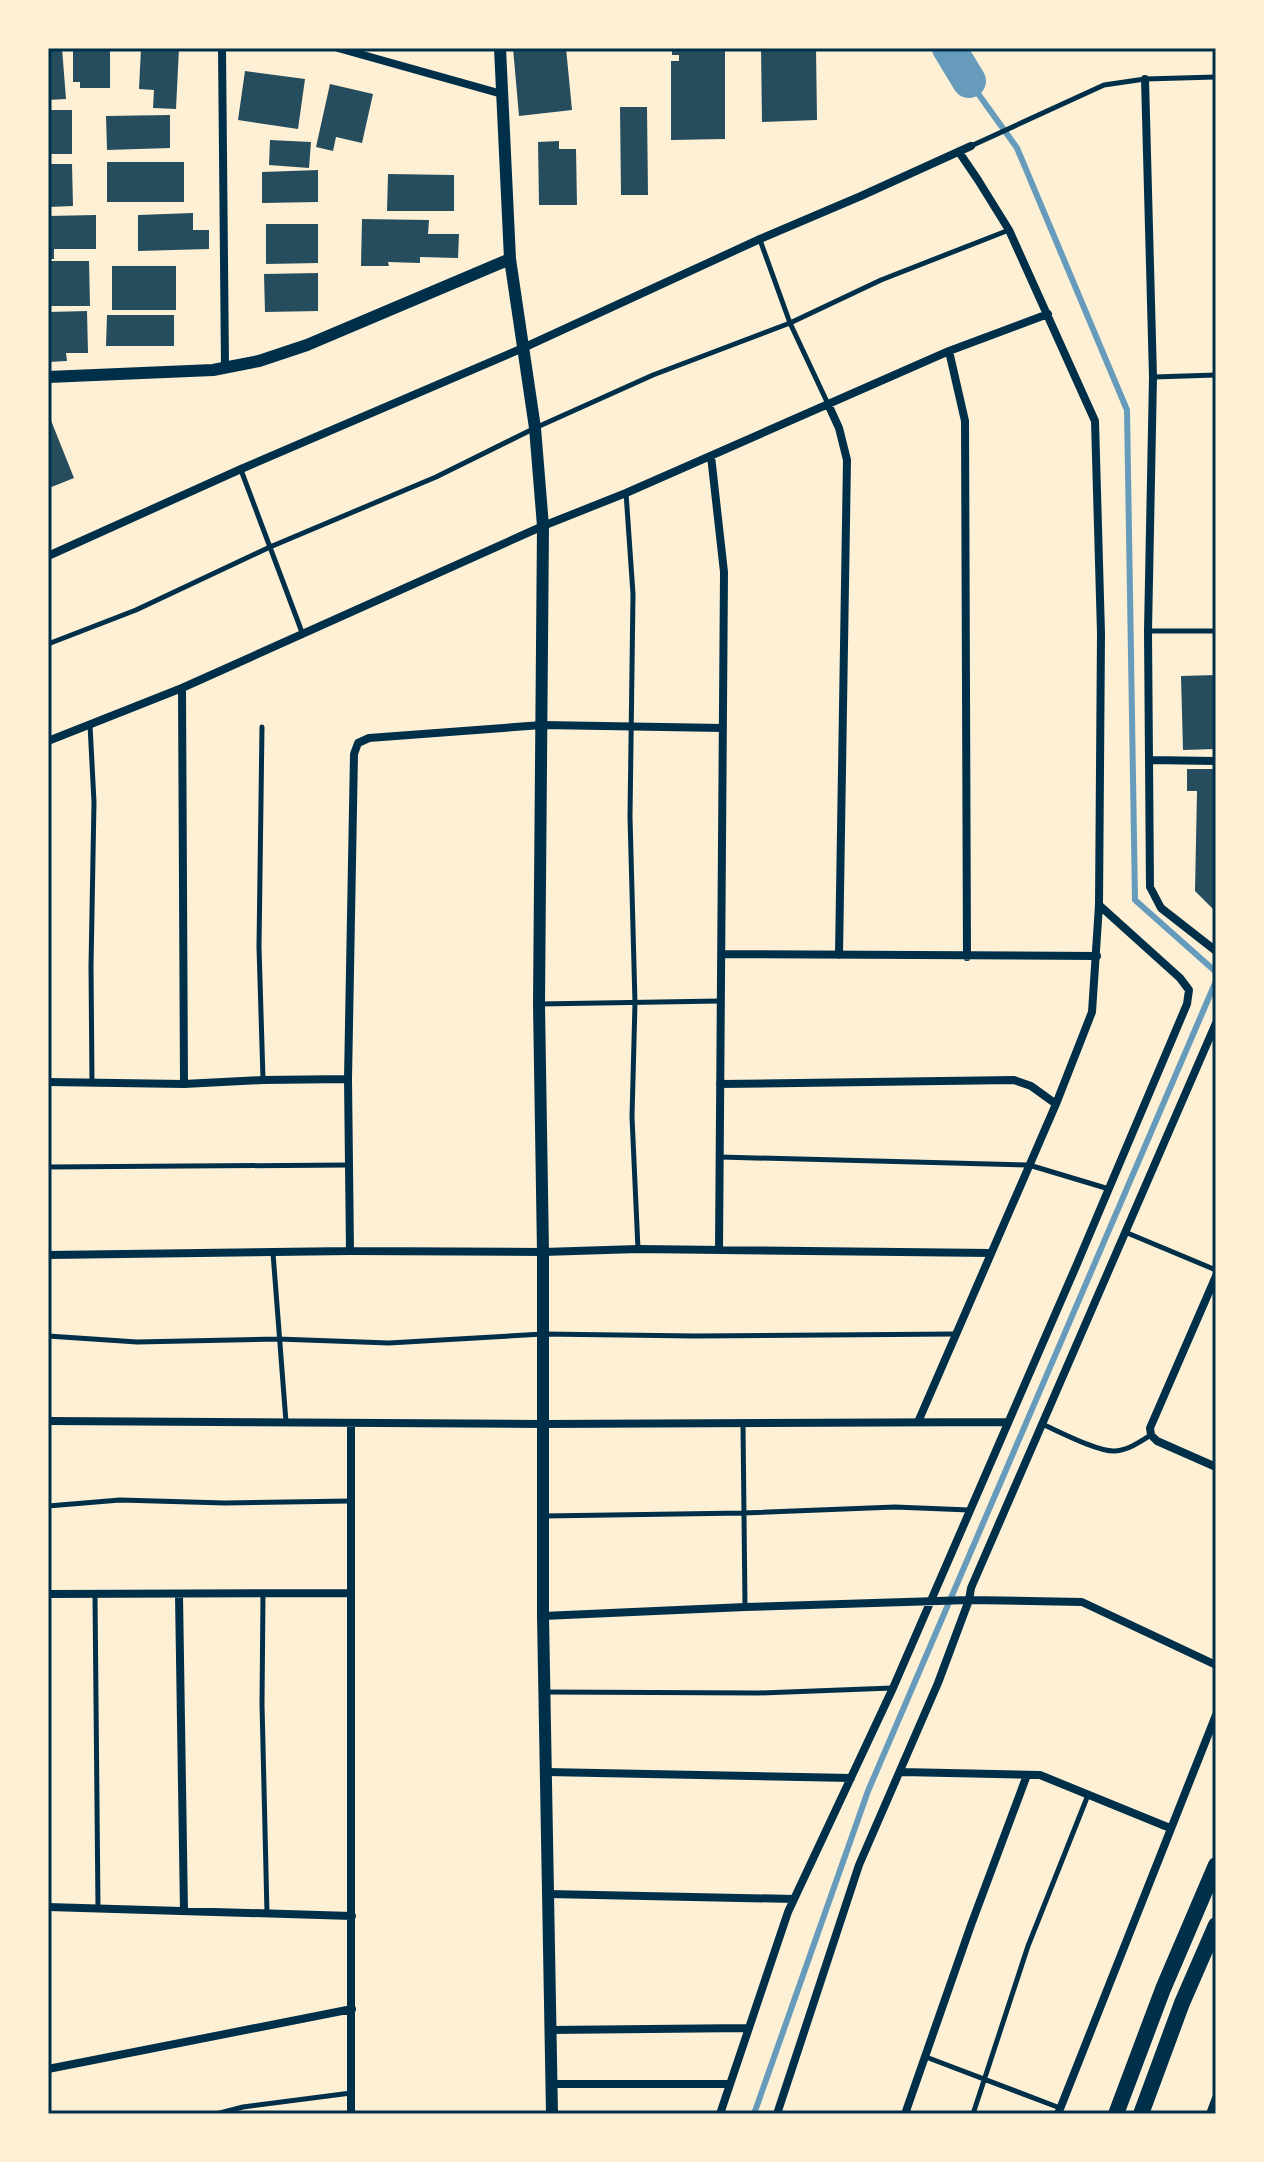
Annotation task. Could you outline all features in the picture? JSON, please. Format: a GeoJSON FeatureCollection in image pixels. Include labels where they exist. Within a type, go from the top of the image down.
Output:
{"type":"FeatureCollection","features":[{"type":"Feature","properties":{"kind":"main road"},"geometry":{"type":"LineString","coordinates":[[1116,2114],[1163,1989],[1216,1865]]}},
{"type":"Feature","properties":{"kind":"main road"},"geometry":{"type":"LineString","coordinates":[[1141,2114],[1182,2003],[1216,1925]]}},
{"type":"Feature","properties":{"kind":"street"},"geometry":{"type":"LineString","coordinates":[[222,48],[225,367]]}},
{"type":"Feature","properties":{"kind":"street"},"geometry":{"type":"LineString","coordinates":[[338,48],[502,94]]}},
{"type":"Feature","properties":{"kind":"street"},"geometry":{"type":"LineString","coordinates":[[500,48],[510,259],[535,428],[543,526],[539,1004],[543,1616],[552,2114]]}},
{"type":"Feature","properties":{"kind":"street"},"geometry":{"type":"LineString","coordinates":[[1145,79],[1153,377],[1148,631],[1150,887],[1161,908],[1216,951]]}},
{"type":"Feature","properties":{"kind":"street"},"geometry":{"type":"LineString","coordinates":[[48,556],[523,348],[971,146]]}},
{"type":"Feature","properties":{"kind":"street"},"geometry":{"type":"LineString","coordinates":[[918,1422],[1056,1104],[1092,1012],[1099,905],[1101,633],[1095,421],[1009,230],[959,152]]}},
{"type":"Feature","properties":{"kind":"street"},"geometry":{"type":"LineString","coordinates":[[48,377],[213,370],[259,361],[307,345],[510,259]]}},
{"type":"Feature","properties":{"kind":"street"},"geometry":{"type":"LineString","coordinates":[[48,741],[182,688],[543,526],[626,493],[949,351],[1048,314]]}},
{"type":"Feature","properties":{"kind":"street"},"geometry":{"type":"LineString","coordinates":[[949,351],[965,421],[967,957]]}},
{"type":"Feature","properties":{"kind":"street"},"geometry":{"type":"LineString","coordinates":[[828,404],[839,428],[847,460],[839,955]]}},
{"type":"Feature","properties":{"kind":"street"},"geometry":{"type":"LineString","coordinates":[[711,456],[724,572],[719,1250]]}},
{"type":"Feature","properties":{"kind":"street"},"geometry":{"type":"LineString","coordinates":[[182,688],[184,1084]]}},
{"type":"Feature","properties":{"kind":"street"},"geometry":{"type":"LineString","coordinates":[[350,1251],[348,1079],[354,754],[358,743],[369,738],[542,725],[723,728]]}},
{"type":"Feature","properties":{"kind":"street"},"geometry":{"type":"LineString","coordinates":[[1150,760],[1216,761]]}},
{"type":"Feature","properties":{"kind":"street"},"geometry":{"type":"LineString","coordinates":[[720,2114],[794,1899],[893,1688],[1187,1004],[1189,990],[1180,978],[1099,905]]}},
{"type":"Feature","properties":{"kind":"street"},"geometry":{"type":"LineString","coordinates":[[722,954],[1097,956]]}},
{"type":"Feature","properties":{"kind":"street"},"geometry":{"type":"LineString","coordinates":[[777,2114],[859,1865],[938,1683],[971,1588],[1216,1023]]}},
{"type":"Feature","properties":{"kind":"street"},"geometry":{"type":"LineString","coordinates":[[48,1082],[184,1084],[348,1079]]}},
{"type":"Feature","properties":{"kind":"street"},"geometry":{"type":"LineString","coordinates":[[720,1084],[1014,1080],[1031,1086],[1056,1104]]}},
{"type":"Feature","properties":{"kind":"street"},"geometry":{"type":"LineString","coordinates":[[48,1255],[638,1249],[991,1253]]}},
{"type":"Feature","properties":{"kind":"street"},"geometry":{"type":"LineString","coordinates":[[1216,1273],[1150,1428],[1151,1435],[1157,1441],[1216,1467]]}},
{"type":"Feature","properties":{"kind":"street"},"geometry":{"type":"LineString","coordinates":[[48,1421],[543,1424],[1008,1422]]}},
{"type":"Feature","properties":{"kind":"street"},"geometry":{"type":"LineString","coordinates":[[351,1423],[351,2114]]}},
{"type":"Feature","properties":{"kind":"street"},"geometry":{"type":"LineString","coordinates":[[48,1594],[351,1593]]}},
{"type":"Feature","properties":{"kind":"street"},"geometry":{"type":"LineString","coordinates":[[179,1595],[184,1911]]}},
{"type":"Feature","properties":{"kind":"street"},"geometry":{"type":"LineString","coordinates":[[543,1616],[969,1600],[1082,1602],[1216,1665]]}},
{"type":"Feature","properties":{"kind":"street"},"geometry":{"type":"LineString","coordinates":[[1059,2111],[1216,1715]]}},
{"type":"Feature","properties":{"kind":"street"},"geometry":{"type":"LineString","coordinates":[[546,1772],[851,1778]]}},
{"type":"Feature","properties":{"kind":"street"},"geometry":{"type":"LineString","coordinates":[[901,1772],[1040,1775],[1170,1828]]}},
{"type":"Feature","properties":{"kind":"street"},"geometry":{"type":"LineString","coordinates":[[905,2114],[1027,1775]]}},
{"type":"Feature","properties":{"kind":"street"},"geometry":{"type":"LineString","coordinates":[[548,1894],[794,1899]]}},
{"type":"Feature","properties":{"kind":"street"},"geometry":{"type":"LineString","coordinates":[[48,1907],[352,1916]]}},
{"type":"Feature","properties":{"kind":"street"},"geometry":{"type":"LineString","coordinates":[[48,2069],[352,2009]]}},
{"type":"Feature","properties":{"kind":"street"},"geometry":{"type":"LineString","coordinates":[[550,2030],[749,2028]]}},
{"type":"Feature","properties":{"kind":"street"},"geometry":{"type":"LineString","coordinates":[[551,2084],[730,2084]]}},
{"type":"Feature","properties":{"kind":"street"},"geometry":{"type":"LineString","coordinates":[[1210,2114],[1216,2098]]}},
{"type":"Feature","properties":{"kind":"lane"},"geometry":{"type":"LineString","coordinates":[[971,146],[1104,85],[1145,79],[1216,77]]}},
{"type":"Feature","properties":{"kind":"lane"},"geometry":{"type":"LineString","coordinates":[[48,644],[136,610],[270,547],[436,477],[653,375],[790,323],[881,280],[1009,230]]}},
{"type":"Feature","properties":{"kind":"lane"},"geometry":{"type":"LineString","coordinates":[[760,239],[790,323],[828,404]]}},
{"type":"Feature","properties":{"kind":"lane"},"geometry":{"type":"LineString","coordinates":[[1153,377],[1216,375]]}},
{"type":"Feature","properties":{"kind":"lane"},"geometry":{"type":"LineString","coordinates":[[241,469],[303,635]]}},
{"type":"Feature","properties":{"kind":"lane"},"geometry":{"type":"LineString","coordinates":[[626,493],[633,594],[630,817],[635,1003],[632,1117],[638,1249]]}},
{"type":"Feature","properties":{"kind":"lane"},"geometry":{"type":"LineString","coordinates":[[1148,631],[1216,631]]}},
{"type":"Feature","properties":{"kind":"lane"},"geometry":{"type":"LineString","coordinates":[[90,724],[94,802],[92,1082]]}},
{"type":"Feature","properties":{"kind":"lane"},"geometry":{"type":"LineString","coordinates":[[262,727],[259,947],[263,1080]]}},
{"type":"Feature","properties":{"kind":"lane"},"geometry":{"type":"LineString","coordinates":[[539,1004],[721,1001]]}},
{"type":"Feature","properties":{"kind":"lane"},"geometry":{"type":"LineString","coordinates":[[720,1157],[1029,1165],[1109,1189]]}},
{"type":"Feature","properties":{"kind":"lane"},"geometry":{"type":"LineString","coordinates":[[48,1167],[349,1165]]}},
{"type":"Feature","properties":{"kind":"lane"},"geometry":{"type":"LineString","coordinates":[[1125,1232],[1216,1273]]}},
{"type":"Feature","properties":{"kind":"lane"},"geometry":{"type":"LineString","coordinates":[[273,1252],[286,1422]]}},
{"type":"Feature","properties":{"kind":"lane"},"geometry":{"type":"LineString","coordinates":[[48,1336],[137,1342],[278,1339],[389,1343],[543,1334],[956,1334]]}},
{"type":"Feature","properties":{"kind":"lane"},"geometry":{"type":"LineString","coordinates":[[743,1424],[745,1607]]}},
{"type":"Feature","properties":{"kind":"lane"},"geometry":{"type":"LineString","coordinates":[[1042,1424],[1115,1451],[1131,1447],[1151,1435]]}},
{"type":"Feature","properties":{"kind":"lane"},"geometry":{"type":"LineString","coordinates":[[48,1506],[120,1500],[225,1503],[351,1501]]}},
{"type":"Feature","properties":{"kind":"lane"},"geometry":{"type":"LineString","coordinates":[[544,1516],[895,1507],[970,1510]]}},
{"type":"Feature","properties":{"kind":"lane"},"geometry":{"type":"LineString","coordinates":[[263,1594],[267,1914]]}},
{"type":"Feature","properties":{"kind":"lane"},"geometry":{"type":"LineString","coordinates":[[95,1595],[98,1909]]}},
{"type":"Feature","properties":{"kind":"lane"},"geometry":{"type":"LineString","coordinates":[[544,1692],[759,1693],[893,1688]]}},
{"type":"Feature","properties":{"kind":"lane"},"geometry":{"type":"LineString","coordinates":[[973,2114],[1028,1946],[1088,1794]]}},
{"type":"Feature","properties":{"kind":"lane"},"geometry":{"type":"LineString","coordinates":[[925,2057],[1059,2111]]}},
{"type":"Feature","properties":{"kind":"lane"},"geometry":{"type":"LineString","coordinates":[[216,2114],[243,2107],[351,2093]]}},
{"type":"Feature","properties":{"kind":"building"},"geometry":{"type":"Polygon","coordinates":[[[48,48],[62,48],[66,99],[48,100],[48,48]]]}},
{"type":"Feature","properties":{"kind":"building"},"geometry":{"type":"Polygon","coordinates":[[[73,48],[110,48],[110,88],[80,88],[80,82],[73,82],[73,48]]]}},
{"type":"Feature","properties":{"kind":"building"},"geometry":{"type":"Polygon","coordinates":[[[141,48],[179,48],[176,109],[153,108],[154,90],[139,89],[141,48]]]}},
{"type":"Feature","properties":{"kind":"building"},"geometry":{"type":"Polygon","coordinates":[[[513,48],[566,48],[572,110],[519,116],[513,48]]]}},
{"type":"Feature","properties":{"kind":"building"},"geometry":{"type":"Polygon","coordinates":[[[672,48],[725,48],[725,139],[671,140],[671,61],[679,61],[679,55],[672,55],[672,48]]]}},
{"type":"Feature","properties":{"kind":"building"},"geometry":{"type":"Polygon","coordinates":[[[761,48],[816,48],[817,120],[762,122],[761,48]]]}},
{"type":"Feature","properties":{"kind":"building"},"geometry":{"type":"Polygon","coordinates":[[[245,71],[305,79],[298,129],[238,120],[245,71]]]}},
{"type":"Feature","properties":{"kind":"building"},"geometry":{"type":"Polygon","coordinates":[[[330,84],[373,94],[362,143],[336,137],[333,151],[316,147],[330,84]]]}},
{"type":"Feature","properties":{"kind":"building"},"geometry":{"type":"Polygon","coordinates":[[[620,107],[647,107],[648,195],[621,195],[620,107]]]}},
{"type":"Feature","properties":{"kind":"building"},"geometry":{"type":"Polygon","coordinates":[[[48,110],[72,110],[72,154],[48,154],[48,110]]]}},
{"type":"Feature","properties":{"kind":"building"},"geometry":{"type":"Polygon","coordinates":[[[170,115],[170,148],[107,150],[106,116],[170,115]]]}},
{"type":"Feature","properties":{"kind":"building"},"geometry":{"type":"Polygon","coordinates":[[[270,140],[311,142],[309,168],[269,165],[270,140]]]}},
{"type":"Feature","properties":{"kind":"building"},"geometry":{"type":"Polygon","coordinates":[[[559,141],[559,149],[576,149],[577,205],[539,205],[538,142],[559,141]]]}},
{"type":"Feature","properties":{"kind":"building"},"geometry":{"type":"Polygon","coordinates":[[[107,162],[184,162],[184,202],[107,202],[107,162]]]}},
{"type":"Feature","properties":{"kind":"building"},"geometry":{"type":"Polygon","coordinates":[[[48,164],[72,164],[73,206],[48,207],[48,164]]]}},
{"type":"Feature","properties":{"kind":"building"},"geometry":{"type":"Polygon","coordinates":[[[318,170],[318,202],[262,203],[262,172],[318,170]]]}},
{"type":"Feature","properties":{"kind":"building"},"geometry":{"type":"Polygon","coordinates":[[[388,174],[454,175],[454,211],[387,211],[388,174]]]}},
{"type":"Feature","properties":{"kind":"building"},"geometry":{"type":"Polygon","coordinates":[[[193,213],[193,230],[209,230],[209,249],[138,251],[138,215],[193,213]]]}},
{"type":"Feature","properties":{"kind":"building"},"geometry":{"type":"Polygon","coordinates":[[[96,215],[96,249],[54,249],[54,259],[48,259],[48,216],[96,215]]]}},
{"type":"Feature","properties":{"kind":"building"},"geometry":{"type":"Polygon","coordinates":[[[362,219],[429,220],[428,234],[459,234],[458,258],[420,257],[420,263],[388,262],[389,266],[361,266],[362,219]]]}},
{"type":"Feature","properties":{"kind":"building"},"geometry":{"type":"Polygon","coordinates":[[[266,224],[318,224],[318,263],[266,264],[266,224]]]}},
{"type":"Feature","properties":{"kind":"building"},"geometry":{"type":"Polygon","coordinates":[[[48,261],[89,261],[90,306],[48,306],[48,261]]]}},
{"type":"Feature","properties":{"kind":"building"},"geometry":{"type":"Polygon","coordinates":[[[112,266],[176,266],[176,310],[112,310],[112,266]]]}},
{"type":"Feature","properties":{"kind":"building"},"geometry":{"type":"Polygon","coordinates":[[[318,273],[318,311],[265,312],[264,274],[318,273]]]}},
{"type":"Feature","properties":{"kind":"building"},"geometry":{"type":"Polygon","coordinates":[[[87,311],[88,353],[66,353],[67,361],[48,362],[48,312],[87,311]]]}},
{"type":"Feature","properties":{"kind":"building"},"geometry":{"type":"Polygon","coordinates":[[[107,315],[174,315],[174,346],[106,346],[107,315]]]}},
{"type":"Feature","properties":{"kind":"building"},"geometry":{"type":"Polygon","coordinates":[[[48,413],[74,478],[49,488],[48,486],[48,413]]]}},
{"type":"Feature","properties":{"kind":"building"},"geometry":{"type":"Polygon","coordinates":[[[1216,675],[1216,749],[1183,750],[1181,676],[1216,675]]]}},
{"type":"Feature","properties":{"kind":"building"},"geometry":{"type":"Polygon","coordinates":[[[1187,769],[1216,769],[1216,912],[1195,891],[1197,791],[1187,791],[1187,769]]]}},
{"type":"Feature","properties":{"kind":"waterway"},"geometry":{"type":"LineString","coordinates":[[949,48],[969,81]]}},
{"type":"Feature","properties":{"kind":"waterway"},"geometry":{"type":"LineString","coordinates":[[969,81],[1017,148],[1127,410],[1135,900],[1216,972]]}},
{"type":"Feature","properties":{"kind":"waterway"},"geometry":{"type":"LineString","coordinates":[[754,2114],[868,1791],[1216,981]]}}]}
